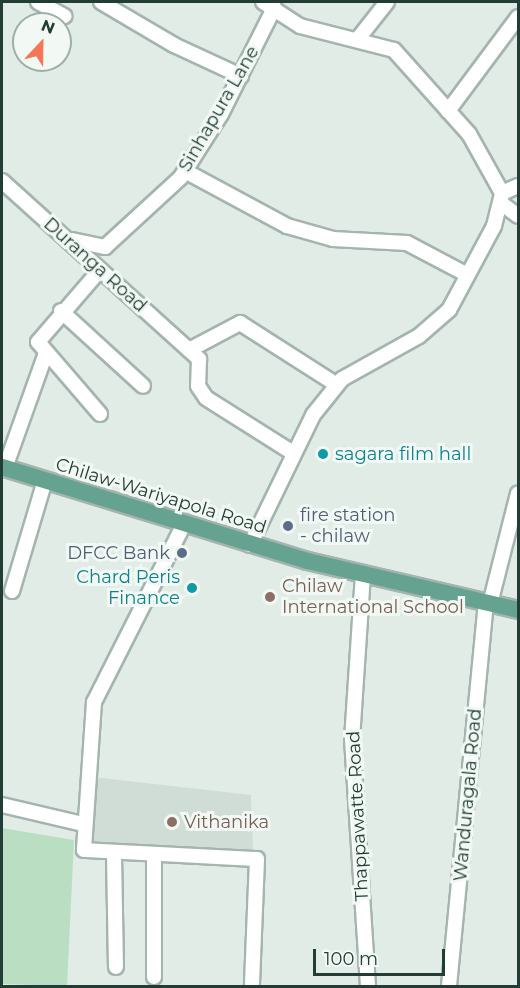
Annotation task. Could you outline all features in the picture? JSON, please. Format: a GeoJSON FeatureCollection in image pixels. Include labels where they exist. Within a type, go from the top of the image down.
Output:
{"type":"FeatureCollection","features":[{"type":"Feature","properties":{"kind":"main road","name":"Chilaw-Wariyapola Road"},"geometry":{"type":"LineString","coordinates":[[3,467],[250,544],[363,574],[519,610]]}},
{"type":"Feature","properties":{"kind":"street"},"geometry":{"type":"LineString","coordinates":[[38,2],[57,12]]}},
{"type":"Feature","properties":{"kind":"street"},"geometry":{"type":"LineString","coordinates":[[101,2],[174,45],[241,76]]}},
{"type":"Feature","properties":{"kind":"street"},"geometry":{"type":"LineString","coordinates":[[357,40],[387,2]]}},
{"type":"Feature","properties":{"kind":"street"},"geometry":{"type":"LineString","coordinates":[[268,5],[300,26],[394,50],[448,111],[493,170],[502,198],[519,216]]}},
{"type":"Feature","properties":{"kind":"street","name":"Sinhapura Lane"},"geometry":{"type":"LineString","coordinates":[[65,237],[105,247],[185,171],[241,76],[268,5]]}},
{"type":"Feature","properties":{"kind":"street"},"geometry":{"type":"LineString","coordinates":[[448,111],[519,17]]}},
{"type":"Feature","properties":{"kind":"street"},"geometry":{"type":"LineString","coordinates":[[185,171],[278,222],[333,239],[406,243],[464,273]]}},
{"type":"Feature","properties":{"kind":"street","name":"Duranga Road"},"geometry":{"type":"LineString","coordinates":[[2,181],[189,350]]}},
{"type":"Feature","properties":{"kind":"street"},"geometry":{"type":"LineString","coordinates":[[250,544],[293,453],[337,385],[419,336],[449,310],[464,273],[502,198],[519,186]]}},
{"type":"Feature","properties":{"kind":"street"},"geometry":{"type":"LineString","coordinates":[[99,414],[38,342],[61,311],[100,270]]}},
{"type":"Feature","properties":{"kind":"street"},"geometry":{"type":"LineString","coordinates":[[61,311],[143,386]]}},
{"type":"Feature","properties":{"kind":"street"},"geometry":{"type":"LineString","coordinates":[[293,453],[206,398],[198,386],[199,359],[189,350],[240,323],[337,385]]}},
{"type":"Feature","properties":{"kind":"street"},"geometry":{"type":"LineString","coordinates":[[3,467],[46,353]]}},
{"type":"Feature","properties":{"kind":"street"},"geometry":{"type":"LineString","coordinates":[[12,591],[45,480]]}},
{"type":"Feature","properties":{"kind":"street","name":"Wanduragala Road"},"geometry":{"type":"LineString","coordinates":[[449,987],[488,603],[519,493]]}},
{"type":"Feature","properties":{"kind":"street"},"geometry":{"type":"LineString","coordinates":[[184,524],[94,702],[83,824],[84,850],[114,854],[257,859],[252,987]]}},
{"type":"Feature","properties":{"kind":"street","name":"Thappawatte Road"},"geometry":{"type":"LineString","coordinates":[[363,574],[352,739],[368,987]]}},
{"type":"Feature","properties":{"kind":"street"},"geometry":{"type":"LineString","coordinates":[[2,805],[83,824]]}},
{"type":"Feature","properties":{"kind":"street"},"geometry":{"type":"LineString","coordinates":[[114,854],[116,967]]}},
{"type":"Feature","properties":{"kind":"street"},"geometry":{"type":"LineString","coordinates":[[154,855],[154,977]]}},
{"type":"Feature","properties":{"kind":"shaded area","name":"Vithanika"},"geometry":{"type":"Polygon","coordinates":[[[93,777],[251,795],[253,853],[90,850],[93,777]]]}},
{"type":"Feature","properties":{"kind":"green space"},"geometry":{"type":"Polygon","coordinates":[[[2,828],[74,840],[67,986],[2,984],[2,828]]]}},
{"type":"Feature","properties":{"kind":"place","name":"sagara film hall"},"geometry":{"type":"Point","coordinates":[323,454]}},
{"type":"Feature","properties":{"kind":"place","name":"fire station - chilaw"},"geometry":{"type":"Point","coordinates":[288,526]}},
{"type":"Feature","properties":{"kind":"place","name":"DFCC Bank"},"geometry":{"type":"Point","coordinates":[182,553]}},
{"type":"Feature","properties":{"kind":"place","name":"Chard Peris Finance"},"geometry":{"type":"Point","coordinates":[192,588]}},
{"type":"Feature","properties":{"kind":"place","name":"Chilaw International School"},"geometry":{"type":"Point","coordinates":[270,597]}},
{"type":"Feature","properties":{"kind":"place","name":"Vithanika"},"geometry":{"type":"Point","coordinates":[172,822]}}]}
